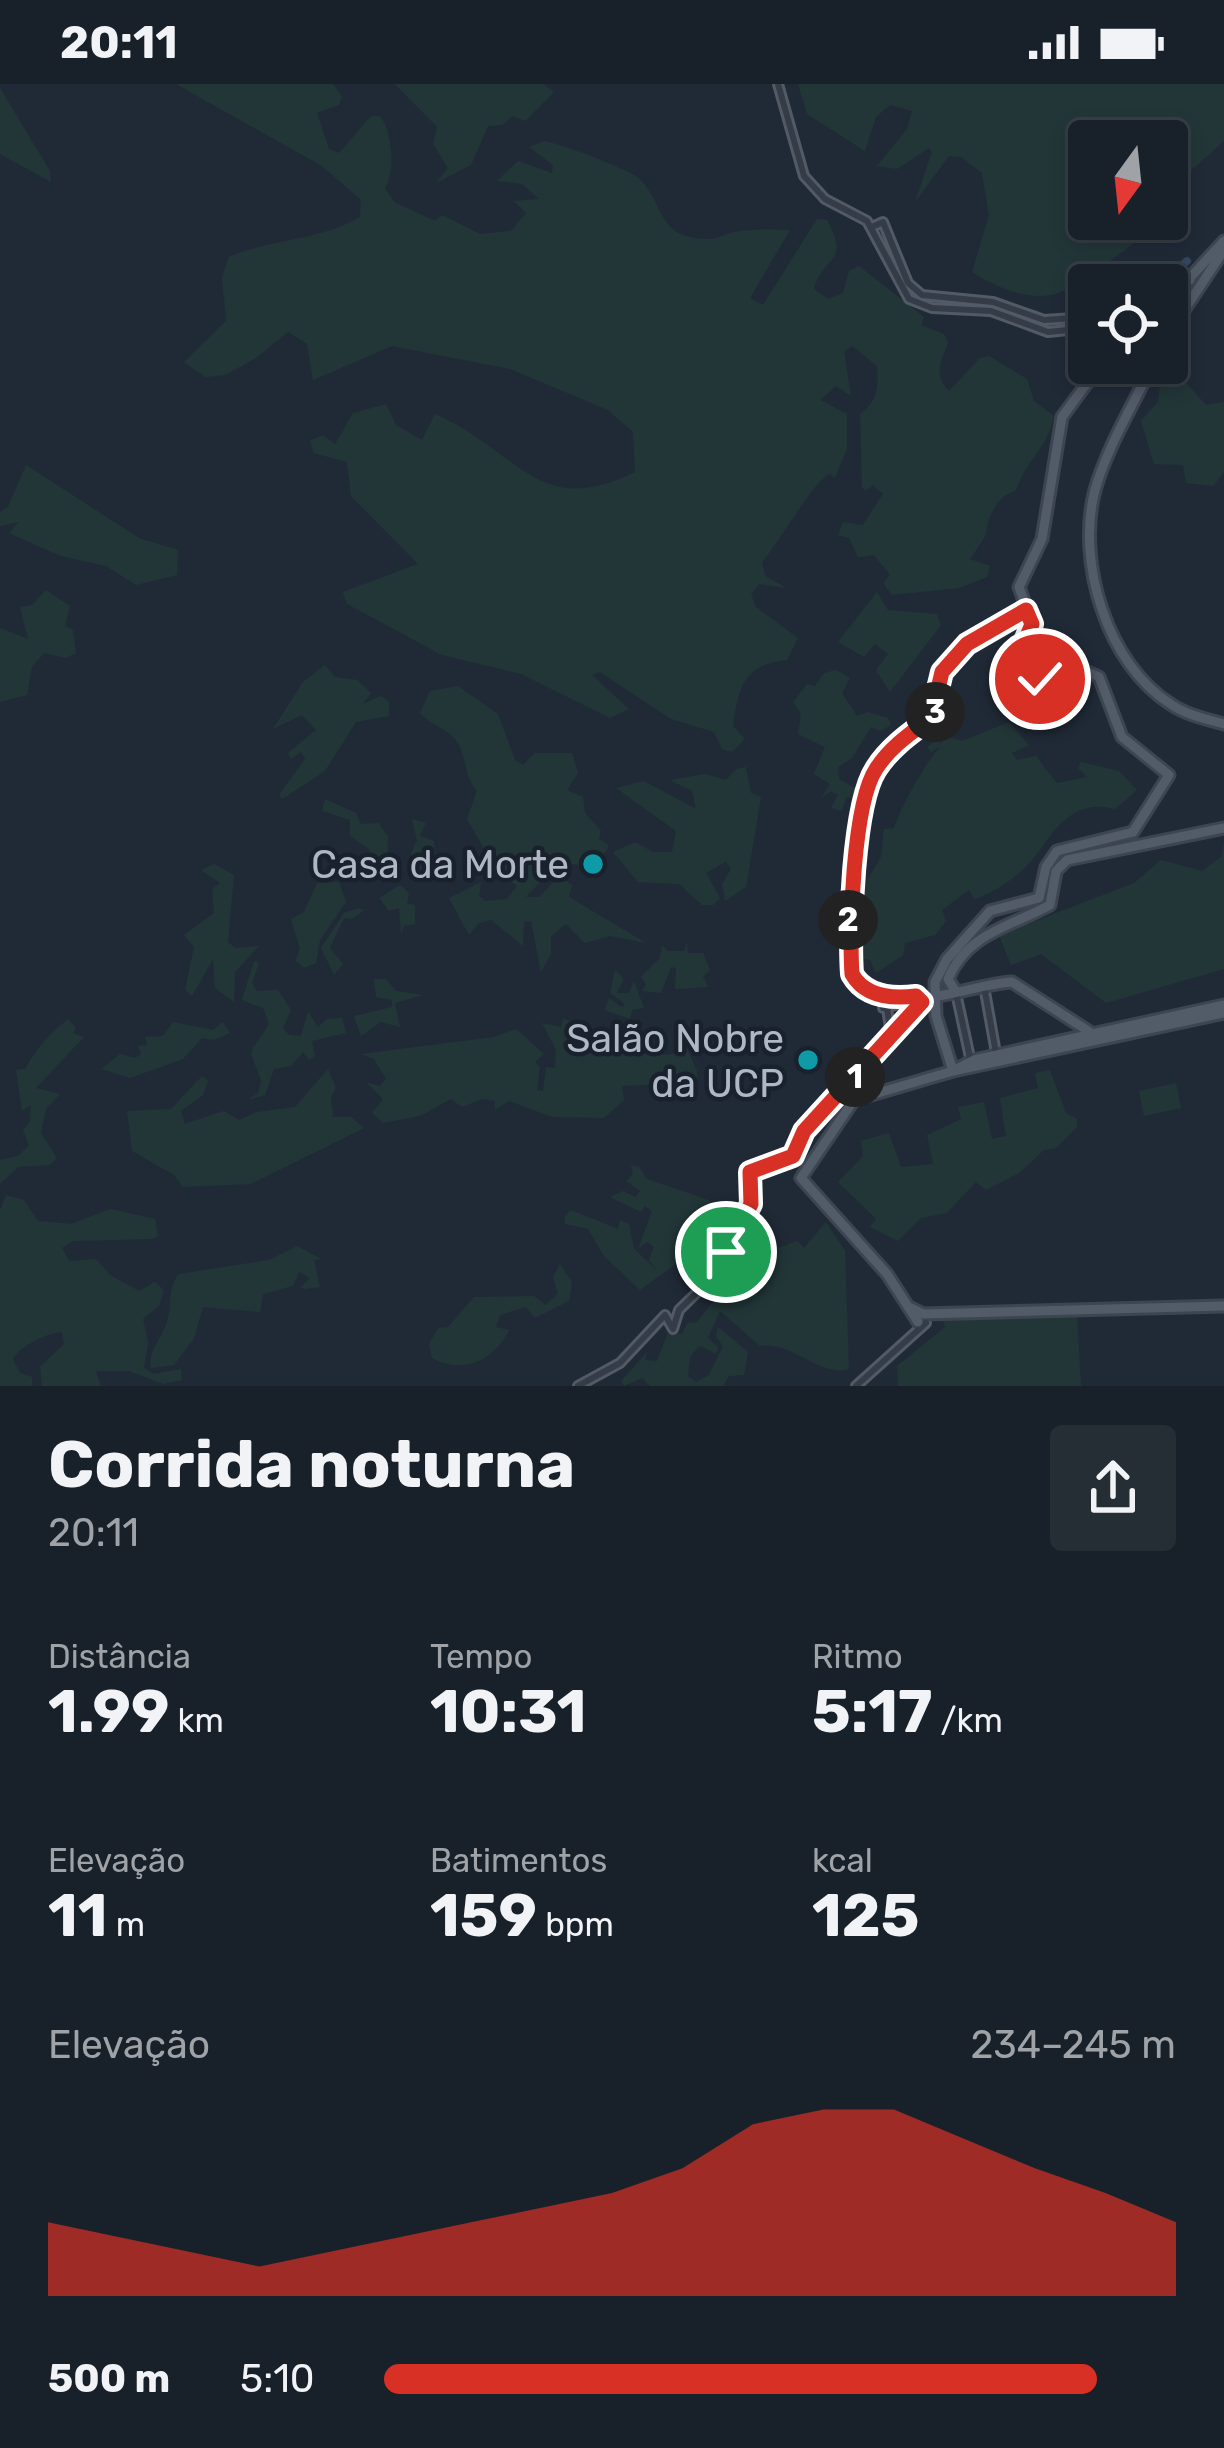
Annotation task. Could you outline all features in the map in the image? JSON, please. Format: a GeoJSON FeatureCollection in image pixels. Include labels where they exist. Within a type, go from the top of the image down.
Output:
{"type":"FeatureCollection","features":[{"type":"Feature","properties":{"kind":"main road"},"geometry":{"type":"LineString","coordinates":[[1188,303],[1224,245]]}},
{"type":"Feature","properties":{"kind":"main road"},"geometry":{"type":"LineString","coordinates":[[1188,280],[1211,266]]}},
{"type":"Feature","properties":{"kind":"main road"},"geometry":{"type":"LineString","coordinates":[[1086,384],[1062,417],[1042,539],[1019,586],[1032,624],[1018,649],[1025,669],[1040,679],[1088,672],[1099,676],[1122,737],[1168,778],[1133,832],[1135,845]]}},
{"type":"Feature","properties":{"kind":"main road"},"geometry":{"type":"LineString","coordinates":[[1144,384],[1094,495],[1092,542],[1101,613],[1154,691],[1177,708],[1224,724]]}},
{"type":"Feature","properties":{"kind":"main road"},"geometry":{"type":"LineString","coordinates":[[1026,610],[974,637],[942,672],[931,718],[910,731],[872,775],[848,912],[852,974],[862,986],[890,999],[927,1001],[1015,983],[1094,1038]]}},
{"type":"Feature","properties":{"kind":"main road"},"geometry":{"type":"LineString","coordinates":[[956,992],[948,980],[963,955],[996,926],[1050,905],[1061,863],[1224,829]]}},
{"type":"Feature","properties":{"kind":"main road"},"geometry":{"type":"LineString","coordinates":[[953,1071],[927,1001],[952,953],[989,911],[1041,896],[1046,867],[1057,851],[1133,832]]}},
{"type":"Feature","properties":{"kind":"main road"},"geometry":{"type":"LineString","coordinates":[[1223,1012],[973,1065],[854,1100],[801,1178],[887,1274],[921,1323],[941,1314],[1224,1306]]}},
{"type":"Feature","properties":{"kind":"main road"},"geometry":{"type":"LineString","coordinates":[[973,1065],[997,1055],[1094,1038]]}},
{"type":"Feature","properties":{"kind":"street"},"geometry":{"type":"LineString","coordinates":[[778,84],[804,176],[826,199],[872,227],[896,284],[919,304],[991,311],[1048,332],[1068,330]]}},
{"type":"Feature","properties":{"kind":"street"},"geometry":{"type":"LineString","coordinates":[[872,227],[883,222],[908,283],[922,295],[993,302],[1044,320],[1068,318]]}},
{"type":"Feature","properties":{"kind":"street"},"geometry":{"type":"LineString","coordinates":[[984,986],[997,1055]]}},
{"type":"Feature","properties":{"kind":"street"},"geometry":{"type":"LineString","coordinates":[[956,992],[973,1065]]}},
{"type":"Feature","properties":{"kind":"street"},"geometry":{"type":"LineString","coordinates":[[892,1036],[885,1009],[927,1001]]}},
{"type":"Feature","properties":{"kind":"street"},"geometry":{"type":"LineString","coordinates":[[578,1386],[600,1382],[664,1315],[673,1329],[679,1310],[716,1271],[746,1220],[753,1196],[750,1172],[793,1156],[804,1131],[927,1001]]}},
{"type":"Feature","properties":{"kind":"street"},"geometry":{"type":"LineString","coordinates":[[856,1386],[921,1323]]}},
{"type":"Feature","properties":{"kind":"green space"},"geometry":{"type":"Polygon","coordinates":[[[176,84],[333,84],[342,96],[339,105],[317,113],[329,149],[339,153],[371,116],[380,116],[391,151],[385,188],[394,202],[435,221],[442,215],[480,234],[511,231],[526,213],[514,201],[539,199],[522,184],[497,181],[518,161],[552,173],[553,165],[529,147],[544,141],[597,158],[642,181],[665,220],[679,233],[710,239],[741,231],[790,230],[750,298],[763,305],[817,219],[827,220],[836,252],[814,289],[828,299],[843,293],[849,271],[859,266],[924,317],[921,325],[944,334],[948,343],[940,374],[949,391],[980,358],[989,356],[1027,379],[1034,401],[1054,416],[1016,490],[995,508],[986,535],[970,559],[990,566],[987,577],[959,588],[892,595],[883,583],[890,575],[874,555],[858,557],[849,538],[838,535],[843,522],[863,525],[883,494],[873,485],[865,491],[862,487],[860,414],[876,393],[877,366],[852,346],[844,352],[851,396],[836,386],[820,400],[847,414],[847,449],[835,478],[829,474],[813,490],[762,562],[766,577],[787,588],[759,584],[751,594],[756,607],[798,638],[787,660],[761,667],[746,680],[733,726],[745,739],[732,752],[722,749],[714,732],[671,719],[600,672],[592,675],[629,709],[610,718],[521,674],[442,655],[347,604],[343,592],[418,564],[351,496],[347,462],[314,453],[310,441],[323,435],[335,444],[353,413],[386,404],[396,425],[422,440],[435,414],[530,475],[574,489],[602,485],[635,472],[633,432],[608,410],[510,369],[392,346],[313,380],[307,344],[288,332],[225,375],[205,377],[184,362],[226,321],[222,277],[229,257],[345,225],[360,217],[361,200],[322,166],[176,84]]]}},
{"type":"Feature","properties":{"kind":"green space"},"geometry":{"type":"Polygon","coordinates":[[[395,84],[543,84],[554,92],[525,121],[513,116],[502,125],[488,126],[471,165],[436,183],[448,168],[433,144],[437,127],[395,84]]]}},
{"type":"Feature","properties":{"kind":"green space"},"geometry":{"type":"Polygon","coordinates":[[[798,84],[1224,84],[1224,141],[1188,173],[1188,120],[1068,120],[1068,240],[1138,240],[1106,264],[1068,264],[1068,288],[1045,296],[1025,295],[972,272],[989,215],[982,173],[961,157],[949,156],[915,202],[932,152],[929,148],[897,169],[877,166],[907,129],[912,111],[890,105],[876,117],[865,151],[807,114],[798,84]]]}},
{"type":"Feature","properties":{"kind":"green space"},"geometry":{"type":"Polygon","coordinates":[[[0,88],[50,171],[51,182],[0,154],[0,88]]]}},
{"type":"Feature","properties":{"kind":"green space"},"geometry":{"type":"Polygon","coordinates":[[[1160,384],[1187,384],[1206,405],[1224,402],[1224,472],[1213,486],[1186,483],[1183,465],[1154,464],[1141,421],[1158,402],[1160,384]]]}},
{"type":"Feature","properties":{"kind":"green space"},"geometry":{"type":"Polygon","coordinates":[[[26,465],[139,538],[178,550],[177,575],[136,585],[106,566],[61,556],[9,533],[19,522],[0,526],[0,512],[8,507],[26,465]]]}},
{"type":"Feature","properties":{"kind":"green space"},"geometry":{"type":"Polygon","coordinates":[[[46,590],[70,606],[65,626],[73,630],[76,653],[66,658],[44,653],[32,667],[27,695],[0,702],[0,628],[28,639],[20,607],[32,605],[46,590]]]}},
{"type":"Feature","properties":{"kind":"green space"},"geometry":{"type":"Polygon","coordinates":[[[877,592],[888,610],[937,614],[941,625],[890,692],[876,670],[888,654],[875,644],[864,657],[838,642],[877,592]]]}},
{"type":"Feature","properties":{"kind":"green space"},"geometry":{"type":"Polygon","coordinates":[[[325,665],[335,677],[357,680],[371,693],[363,704],[381,696],[389,702],[389,716],[356,722],[325,771],[282,799],[279,795],[305,759],[301,752],[291,759],[288,753],[316,730],[302,715],[273,729],[303,682],[325,665]]]}},
{"type":"Feature","properties":{"kind":"green space"},"geometry":{"type":"Polygon","coordinates":[[[836,670],[850,678],[842,693],[857,716],[868,712],[888,718],[891,725],[880,731],[871,727],[852,758],[838,767],[839,779],[864,793],[860,801],[847,797],[841,811],[831,808],[838,795],[831,791],[821,798],[830,784],[814,774],[825,747],[798,734],[801,714],[793,702],[807,684],[815,686],[824,673],[836,670]]]}},
{"type":"Feature","properties":{"kind":"green space"},"geometry":{"type":"Polygon","coordinates":[[[458,686],[498,714],[515,760],[523,765],[535,753],[572,753],[578,773],[567,790],[583,797],[585,813],[601,831],[599,839],[609,845],[606,852],[580,865],[559,862],[526,897],[540,897],[552,883],[565,880],[572,885],[569,897],[646,943],[610,936],[585,943],[566,924],[551,936],[551,954],[541,972],[531,921],[524,922],[523,946],[491,920],[479,923],[469,935],[449,898],[481,882],[479,896],[485,901],[507,899],[517,886],[497,871],[467,819],[477,791],[459,745],[420,713],[430,691],[458,686]]]}},
{"type":"Feature","properties":{"kind":"green space"},"geometry":{"type":"Polygon","coordinates":[[[1009,722],[1029,745],[1012,753],[1017,760],[1036,756],[1057,783],[1087,777],[1078,768],[1081,762],[1119,771],[1137,790],[1115,809],[1087,808],[1075,813],[1013,878],[975,899],[969,890],[942,910],[946,921],[935,935],[905,943],[903,955],[876,973],[870,960],[864,959],[855,901],[881,857],[884,829],[894,828],[940,747],[931,752],[927,747],[937,740],[941,744],[943,736],[962,741],[1009,722]]]}},
{"type":"Feature","properties":{"kind":"green space"},"geometry":{"type":"Polygon","coordinates":[[[746,767],[751,793],[761,797],[746,887],[725,901],[722,884],[731,869],[726,862],[706,873],[720,898],[713,905],[702,905],[679,884],[638,882],[613,852],[635,842],[653,852],[672,852],[676,831],[616,788],[644,781],[696,809],[692,791],[670,780],[705,774],[726,780],[736,769],[746,767]]]}},
{"type":"Feature","properties":{"kind":"green space"},"geometry":{"type":"Polygon","coordinates":[[[325,799],[356,813],[361,824],[378,823],[388,836],[387,863],[374,861],[369,849],[350,836],[350,820],[322,811],[325,799]]]}},
{"type":"Feature","properties":{"kind":"green space"},"geometry":{"type":"Polygon","coordinates":[[[412,819],[426,823],[420,836],[434,841],[435,854],[419,873],[412,871],[411,853],[417,841],[412,819]]]}},
{"type":"Feature","properties":{"kind":"green space"},"geometry":{"type":"Polygon","coordinates":[[[1224,840],[1224,969],[1106,1003],[1041,954],[1011,965],[999,935],[1134,883],[1161,860],[1202,871],[1222,856],[1224,840]]]}},
{"type":"Feature","properties":{"kind":"green space"},"geometry":{"type":"Polygon","coordinates":[[[214,864],[234,875],[228,942],[235,948],[259,946],[235,972],[234,1002],[215,988],[213,959],[192,996],[185,990],[194,947],[184,935],[214,913],[212,889],[220,883],[201,870],[214,864]]]}},
{"type":"Feature","properties":{"kind":"green space"},"geometry":{"type":"Polygon","coordinates":[[[339,882],[346,902],[320,940],[316,963],[304,968],[295,960],[300,949],[291,919],[304,912],[317,883],[339,882]]]}},
{"type":"Feature","properties":{"kind":"green space"},"geometry":{"type":"Polygon","coordinates":[[[400,885],[409,893],[407,903],[415,905],[415,924],[404,926],[401,934],[399,908],[389,911],[379,898],[400,885]]]}},
{"type":"Feature","properties":{"kind":"green space"},"geometry":{"type":"Polygon","coordinates":[[[364,910],[352,919],[344,918],[330,948],[343,964],[334,975],[321,948],[344,913],[364,910]]]}},
{"type":"Feature","properties":{"kind":"green space"},"geometry":{"type":"Polygon","coordinates":[[[687,943],[688,953],[703,953],[710,970],[703,977],[708,987],[675,989],[676,968],[671,967],[661,993],[642,991],[646,984],[641,977],[660,958],[662,945],[668,951],[684,951],[687,943]]]}},
{"type":"Feature","properties":{"kind":"green space"},"geometry":{"type":"Polygon","coordinates":[[[254,961],[259,963],[252,983],[257,991],[278,990],[291,1010],[283,1028],[289,1035],[301,1036],[308,1012],[318,1027],[327,1019],[342,1018],[346,1033],[312,1041],[315,1056],[309,1060],[303,1052],[291,1066],[274,1069],[265,1095],[248,1100],[259,1092],[261,1080],[252,1051],[269,1024],[263,1008],[242,1000],[254,961]]]}},
{"type":"Feature","properties":{"kind":"green space"},"geometry":{"type":"Polygon","coordinates":[[[615,970],[624,979],[617,993],[629,993],[634,981],[644,1008],[632,1010],[630,1019],[605,1010],[609,998],[622,1007],[625,1004],[610,993],[615,970]]]}},
{"type":"Feature","properties":{"kind":"green space"},"geometry":{"type":"Polygon","coordinates":[[[374,979],[386,979],[396,991],[423,995],[395,1003],[400,1027],[381,1022],[361,1036],[354,1016],[392,1007],[392,1000],[376,997],[374,979]]]}},
{"type":"Feature","properties":{"kind":"green space"},"geometry":{"type":"Polygon","coordinates":[[[563,1018],[579,1025],[587,1039],[638,1052],[664,1055],[687,1048],[697,1071],[698,1099],[678,1098],[678,1083],[622,1086],[624,1100],[604,1118],[552,1117],[509,1101],[495,1110],[495,1101],[482,1099],[462,1107],[451,1099],[420,1116],[383,1123],[372,1113],[383,1099],[366,1082],[380,1086],[386,1079],[374,1059],[361,1054],[494,1037],[516,1029],[544,1054],[535,1062],[540,1067],[537,1090],[543,1091],[546,1067],[555,1068],[556,1050],[542,1023],[561,1027],[563,1018]]]}},
{"type":"Feature","properties":{"kind":"green space"},"geometry":{"type":"Polygon","coordinates":[[[68,1019],[76,1028],[73,1033],[84,1037],[36,1088],[60,1094],[46,1109],[41,1133],[57,1158],[50,1165],[18,1167],[0,1184],[0,1160],[18,1156],[29,1145],[23,1130],[30,1122],[31,1105],[22,1111],[16,1070],[25,1069],[68,1019]]]}},
{"type":"Feature","properties":{"kind":"green space"},"geometry":{"type":"Polygon","coordinates":[[[173,1022],[213,1030],[223,1022],[230,1033],[214,1040],[202,1038],[183,1059],[130,1078],[101,1069],[120,1054],[135,1058],[141,1054],[138,1046],[147,1045],[145,1037],[163,1036],[173,1022]]]}},
{"type":"Feature","properties":{"kind":"green space"},"geometry":{"type":"Polygon","coordinates":[[[328,1069],[336,1088],[331,1097],[333,1117],[351,1117],[364,1128],[251,1184],[183,1187],[174,1175],[132,1151],[127,1111],[171,1109],[202,1076],[208,1081],[203,1095],[181,1111],[185,1124],[224,1111],[239,1120],[257,1112],[295,1107],[328,1069]]]}},
{"type":"Feature","properties":{"kind":"green space"},"geometry":{"type":"Polygon","coordinates":[[[1050,1070],[1066,1113],[1077,1119],[1077,1127],[1019,1173],[986,1190],[976,1182],[947,1213],[921,1218],[898,1241],[870,1227],[876,1219],[838,1182],[863,1156],[861,1141],[889,1133],[901,1167],[933,1164],[927,1135],[961,1119],[958,1107],[984,1102],[992,1139],[1006,1136],[1000,1098],[1038,1088],[1035,1073],[1050,1070]]]}},
{"type":"Feature","properties":{"kind":"green space"},"geometry":{"type":"Polygon","coordinates":[[[1176,1083],[1181,1108],[1144,1116],[1139,1091],[1176,1083]]]}},
{"type":"Feature","properties":{"kind":"green space"},"geometry":{"type":"Polygon","coordinates":[[[631,1165],[639,1167],[647,1179],[709,1200],[735,1227],[712,1257],[677,1263],[640,1290],[604,1256],[588,1229],[565,1224],[564,1218],[571,1210],[618,1229],[620,1220],[629,1224],[634,1249],[657,1270],[649,1260],[654,1247],[647,1242],[638,1249],[652,1211],[645,1206],[641,1212],[610,1197],[623,1191],[635,1197],[640,1191],[626,1181],[633,1174],[631,1165]]]}},
{"type":"Feature","properties":{"kind":"green space"},"geometry":{"type":"Polygon","coordinates":[[[6,1195],[24,1200],[38,1221],[71,1224],[110,1209],[155,1219],[158,1236],[152,1239],[72,1241],[62,1248],[69,1261],[96,1259],[110,1275],[139,1291],[155,1282],[164,1290],[159,1306],[143,1319],[148,1342],[144,1368],[154,1374],[181,1369],[182,1380],[163,1384],[129,1371],[96,1371],[101,1386],[42,1386],[40,1367],[64,1344],[62,1332],[34,1341],[13,1359],[20,1373],[32,1377],[32,1386],[0,1386],[0,1210],[6,1195]]]}},
{"type":"Feature","properties":{"kind":"green space"},"geometry":{"type":"Polygon","coordinates":[[[826,1222],[845,1251],[849,1369],[827,1368],[783,1349],[760,1346],[720,1311],[708,1338],[718,1347],[716,1354],[701,1346],[697,1349],[688,1376],[696,1382],[709,1375],[723,1346],[716,1337],[718,1327],[748,1352],[744,1375],[729,1376],[723,1386],[650,1386],[642,1378],[624,1386],[621,1381],[647,1352],[645,1360],[657,1361],[668,1333],[682,1334],[687,1323],[697,1322],[714,1300],[714,1288],[743,1271],[737,1263],[751,1248],[751,1258],[797,1241],[804,1248],[826,1222]]]}},
{"type":"Feature","properties":{"kind":"green space"},"geometry":{"type":"Polygon","coordinates":[[[297,1246],[321,1259],[314,1260],[320,1287],[301,1287],[310,1278],[299,1272],[293,1286],[263,1294],[260,1312],[203,1307],[194,1338],[174,1365],[151,1368],[179,1274],[269,1260],[297,1246]]]}},
{"type":"Feature","properties":{"kind":"green space"},"geometry":{"type":"Polygon","coordinates":[[[560,1264],[572,1282],[569,1301],[535,1318],[526,1307],[500,1315],[496,1327],[509,1330],[477,1362],[455,1365],[432,1358],[429,1344],[438,1328],[448,1327],[474,1297],[534,1296],[546,1305],[558,1293],[553,1277],[560,1264]]]}},
{"type":"Feature","properties":{"kind":"green space"},"geometry":{"type":"Polygon","coordinates":[[[1077,1315],[1081,1386],[898,1386],[897,1366],[945,1327],[943,1319],[1077,1315]]]}},
{"type":"Feature","properties":{"kind":"waterway"},"geometry":{"type":"LineString","coordinates":[[1183,264],[1187,261]]}},
{"type":"Feature","properties":{"kind":"waterway"},"geometry":{"type":"LineString","coordinates":[[939,988],[946,971]]}},
{"type":"Feature","properties":{"kind":"place","name":"Casa da Morte"},"geometry":{"type":"Point","coordinates":[593,864]}},
{"type":"Feature","properties":{"kind":"place","name":"Salão Nobre da UCP"},"geometry":{"type":"Point","coordinates":[808,1060]}},
{"type":"Feature","properties":{"kind":"route"},"geometry":{"type":"LineString","coordinates":[[726,1252],[740,1235],[751,1204],[750,1172],[793,1156],[804,1131],[922,1002],[916,996],[888,998],[856,982],[852,974],[848,912],[872,775],[914,727],[931,718],[939,702],[942,672],[967,644],[1026,610],[1032,624],[1020,643],[1019,656],[1027,671],[1040,679]]}}]}
